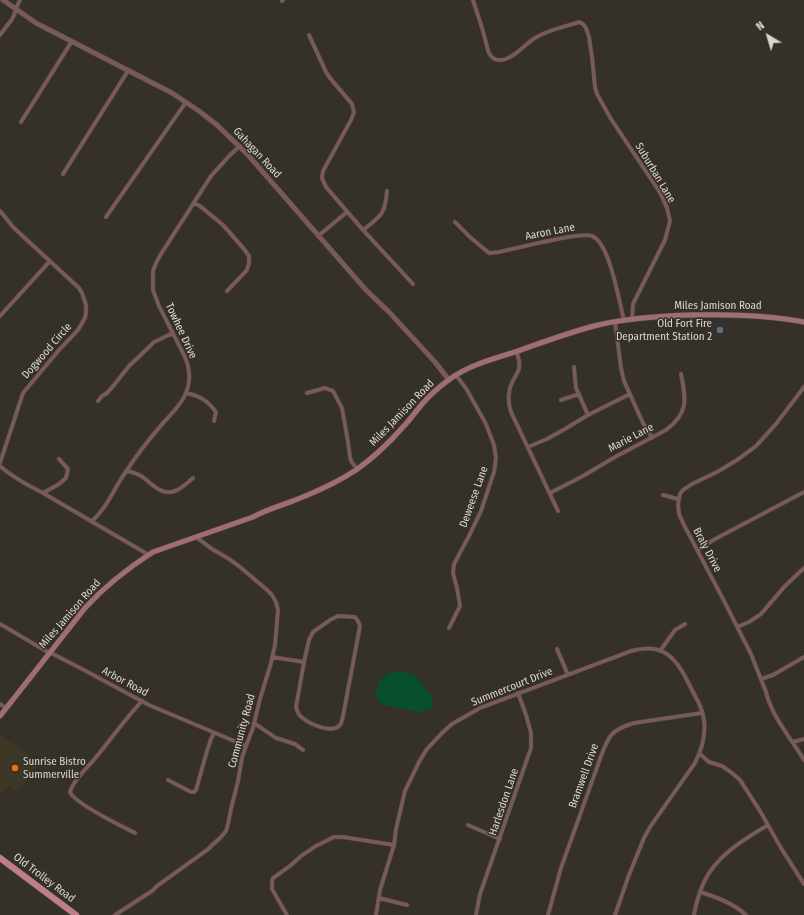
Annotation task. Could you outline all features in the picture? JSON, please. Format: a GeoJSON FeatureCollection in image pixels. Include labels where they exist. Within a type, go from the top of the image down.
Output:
{"type":"FeatureCollection","features":[{"type":"Feature","properties":{"kind":"main road","name":"Miles Jamison Road"},"geometry":{"type":"LineString","coordinates":[[0,716],[85,608],[117,577],[153,552],[253,517],[262,511],[335,483],[368,461],[388,444],[433,392],[467,369],[581,329],[624,320],[664,316],[728,314],[769,317],[804,322]]}},
{"type":"Feature","properties":{"kind":"main road","name":"Old Trolley Road"},"geometry":{"type":"LineString","coordinates":[[0,858],[76,915]]}},
{"type":"Feature","properties":{"kind":"street","name":"Gahagan Road"},"geometry":{"type":"LineString","coordinates":[[3,0],[36,22],[72,42],[168,90],[208,117],[240,146],[366,290],[390,313],[435,362],[449,380]]}},
{"type":"Feature","properties":{"kind":"street"},"geometry":{"type":"LineString","coordinates":[[0,35],[12,19],[20,0]]}},
{"type":"Feature","properties":{"kind":"street","name":"Suburban Lane"},"geometry":{"type":"LineString","coordinates":[[473,0],[488,52],[494,59],[502,60],[508,58],[536,37],[545,33],[579,22],[586,28],[592,57],[594,87],[597,94],[611,119],[661,194],[666,204],[670,221],[664,240],[633,304],[632,319]]}},
{"type":"Feature","properties":{"kind":"street"},"geometry":{"type":"LineString","coordinates":[[309,35],[326,72],[354,108],[352,120],[324,168],[322,174],[324,184],[363,230],[413,284]]}},
{"type":"Feature","properties":{"kind":"street"},"geometry":{"type":"LineString","coordinates":[[21,122],[72,42]]}},
{"type":"Feature","properties":{"kind":"street"},"geometry":{"type":"LineString","coordinates":[[63,174],[129,70]]}},
{"type":"Feature","properties":{"kind":"street"},"geometry":{"type":"LineString","coordinates":[[106,217],[186,102]]}},
{"type":"Feature","properties":{"kind":"street","name":"Towhee Drive"},"geometry":{"type":"LineString","coordinates":[[92,521],[100,514],[126,471],[147,441],[178,406],[186,393],[190,380],[188,365],[156,298],[153,284],[153,270],[161,254],[211,176],[240,146]]}},
{"type":"Feature","properties":{"kind":"street"},"geometry":{"type":"LineString","coordinates":[[363,230],[382,214],[387,191]]}},
{"type":"Feature","properties":{"kind":"street"},"geometry":{"type":"LineString","coordinates":[[194,203],[200,206],[223,225],[249,256],[247,270],[227,291]]}},
{"type":"Feature","properties":{"kind":"street"},"geometry":{"type":"LineString","coordinates":[[318,236],[347,212]]}},
{"type":"Feature","properties":{"kind":"street","name":"Dogwood Circle"},"geometry":{"type":"LineString","coordinates":[[0,462],[23,394],[59,350],[78,330],[85,318],[86,312],[86,305],[79,288],[14,228],[1,213]]}},
{"type":"Feature","properties":{"kind":"street","name":"Aaron Lane"},"geometry":{"type":"LineString","coordinates":[[455,222],[471,238],[489,252],[499,252],[578,235],[592,235],[600,242],[605,251],[612,270],[624,320]]}},
{"type":"Feature","properties":{"kind":"street"},"geometry":{"type":"LineString","coordinates":[[0,316],[50,261]]}},
{"type":"Feature","properties":{"kind":"street"},"geometry":{"type":"LineString","coordinates":[[616,322],[621,368],[624,381],[652,438]]}},
{"type":"Feature","properties":{"kind":"street"},"geometry":{"type":"LineString","coordinates":[[98,401],[107,393],[129,366],[154,342],[173,333]]}},
{"type":"Feature","properties":{"kind":"street"},"geometry":{"type":"LineString","coordinates":[[516,351],[520,366],[510,388],[509,402],[513,417],[558,511]]}},
{"type":"Feature","properties":{"kind":"street"},"geometry":{"type":"LineString","coordinates":[[574,367],[576,386],[588,415]]}},
{"type":"Feature","properties":{"kind":"street","name":"Marie Lane"},"geometry":{"type":"LineString","coordinates":[[550,493],[583,476],[616,456],[652,438],[673,425],[681,414],[684,405],[684,385],[681,374]]}},
{"type":"Feature","properties":{"kind":"street","name":"Deweese Lane"},"geometry":{"type":"LineString","coordinates":[[450,628],[460,606],[453,573],[454,564],[481,511],[494,472],[496,458],[494,445],[486,424],[467,390],[456,375]]}},
{"type":"Feature","properties":{"kind":"street"},"geometry":{"type":"LineString","coordinates":[[663,495],[678,499],[680,494],[687,487],[737,460],[756,446],[776,424],[804,387]]}},
{"type":"Feature","properties":{"kind":"street"},"geometry":{"type":"LineString","coordinates":[[307,393],[325,388],[333,391],[335,394],[342,408],[350,461],[357,469]]}},
{"type":"Feature","properties":{"kind":"street"},"geometry":{"type":"LineString","coordinates":[[186,393],[206,400],[216,412],[214,421]]}},
{"type":"Feature","properties":{"kind":"street"},"geometry":{"type":"LineString","coordinates":[[561,400],[579,394]]}},
{"type":"Feature","properties":{"kind":"street"},"geometry":{"type":"LineString","coordinates":[[528,447],[547,439],[588,415],[630,394]]}},
{"type":"Feature","properties":{"kind":"street"},"geometry":{"type":"LineString","coordinates":[[43,493],[59,484],[66,478],[68,469],[59,459]]}},
{"type":"Feature","properties":{"kind":"street"},"geometry":{"type":"LineString","coordinates":[[0,466],[15,477],[149,555]]}},
{"type":"Feature","properties":{"kind":"street"},"geometry":{"type":"LineString","coordinates":[[126,471],[137,474],[163,492],[173,492],[181,488],[193,478]]}},
{"type":"Feature","properties":{"kind":"street"},"geometry":{"type":"LineString","coordinates":[[698,550],[804,492]]}},
{"type":"Feature","properties":{"kind":"street","name":"Braly Drive"},"geometry":{"type":"LineString","coordinates":[[678,499],[679,514],[751,654],[768,699],[804,760]]}},
{"type":"Feature","properties":{"kind":"street","name":"Community Road"},"geometry":{"type":"LineString","coordinates":[[115,915],[152,891],[206,850],[224,834],[228,824],[242,758],[254,723],[275,645],[278,606],[272,595],[240,567],[196,537]]}},
{"type":"Feature","properties":{"kind":"street"},"geometry":{"type":"LineString","coordinates":[[737,627],[749,622],[761,614],[785,586],[804,568]]}},
{"type":"Feature","properties":{"kind":"street"},"geometry":{"type":"LineString","coordinates":[[338,616],[355,617],[360,626],[343,716],[339,727],[334,729],[319,727],[303,718],[297,712],[296,707],[304,662],[310,636],[313,632],[338,616]]}},
{"type":"Feature","properties":{"kind":"street","name":"Arbor Road"},"geometry":{"type":"LineString","coordinates":[[0,624],[42,650],[84,670],[142,701],[246,746]]}},
{"type":"Feature","properties":{"kind":"street"},"geometry":{"type":"LineString","coordinates":[[615,915],[628,875],[641,844],[650,827],[686,777],[700,754],[702,747],[704,723],[700,705],[680,666],[660,650],[674,630],[685,624]]}},
{"type":"Feature","properties":{"kind":"street","name":"Summercourt Drive"},"geometry":{"type":"LineString","coordinates":[[376,915],[379,898],[394,845],[396,829],[405,791],[427,749],[443,732],[452,724],[480,708],[518,693],[639,649],[650,648],[660,650]]}},
{"type":"Feature","properties":{"kind":"street"},"geometry":{"type":"LineString","coordinates":[[557,649],[568,675]]}},
{"type":"Feature","properties":{"kind":"street"},"geometry":{"type":"LineString","coordinates":[[272,657],[304,662]]}},
{"type":"Feature","properties":{"kind":"street"},"geometry":{"type":"LineString","coordinates":[[761,679],[774,675],[804,657]]}},
{"type":"Feature","properties":{"kind":"street","name":"Harlesdon Lane"},"geometry":{"type":"LineString","coordinates":[[476,915],[480,894],[531,748],[531,733],[518,693]]}},
{"type":"Feature","properties":{"kind":"street"},"geometry":{"type":"LineString","coordinates":[[135,833],[92,810],[73,797],[70,792],[74,783],[142,701]]}},
{"type":"Feature","properties":{"kind":"street"},"geometry":{"type":"LineString","coordinates":[[0,704],[6,708]]}},
{"type":"Feature","properties":{"kind":"street","name":"Bramwell Drive"},"geometry":{"type":"LineString","coordinates":[[548,915],[561,868],[602,752],[611,735],[625,726],[634,723],[702,713]]}},
{"type":"Feature","properties":{"kind":"street"},"geometry":{"type":"LineString","coordinates":[[254,723],[276,738],[295,744],[303,750]]}},
{"type":"Feature","properties":{"kind":"street"},"geometry":{"type":"LineString","coordinates":[[168,780],[191,792],[196,790],[214,733]]}},
{"type":"Feature","properties":{"kind":"street"},"geometry":{"type":"LineString","coordinates":[[793,742],[804,740]]}},
{"type":"Feature","properties":{"kind":"street"},"geometry":{"type":"LineString","coordinates":[[700,754],[709,762],[722,766],[732,772],[740,780],[804,884]]}},
{"type":"Feature","properties":{"kind":"street"},"geometry":{"type":"LineString","coordinates":[[468,825],[500,839]]}},
{"type":"Feature","properties":{"kind":"street"},"geometry":{"type":"LineString","coordinates":[[694,915],[703,883],[714,866],[738,843],[768,825]]}},
{"type":"Feature","properties":{"kind":"street"},"geometry":{"type":"LineString","coordinates":[[287,915],[272,889],[273,878],[316,846],[334,837],[394,845]]}},
{"type":"Feature","properties":{"kind":"street"},"geometry":{"type":"LineString","coordinates":[[700,892],[725,901],[738,908],[746,915]]}},
{"type":"Feature","properties":{"kind":"street"},"geometry":{"type":"LineString","coordinates":[[379,898],[407,905]]}},
{"type":"Feature","properties":{"kind":"shaded area"},"geometry":{"type":"Polygon","coordinates":[[[0,735],[40,763],[17,792],[7,786],[0,794],[0,735]]]}},
{"type":"Feature","properties":{"kind":"green space"},"geometry":{"type":"Polygon","coordinates":[[[394,671],[414,675],[429,692],[433,699],[433,706],[426,711],[418,712],[381,705],[376,696],[378,683],[386,675],[394,671]]]}},
{"type":"Feature","properties":{"kind":"place","name":"Old Fort Fire Department Station 2"},"geometry":{"type":"Point","coordinates":[720,330]}},
{"type":"Feature","properties":{"kind":"place","name":"Sunrise Bistro Summerville"},"geometry":{"type":"Point","coordinates":[15,768]}}]}
